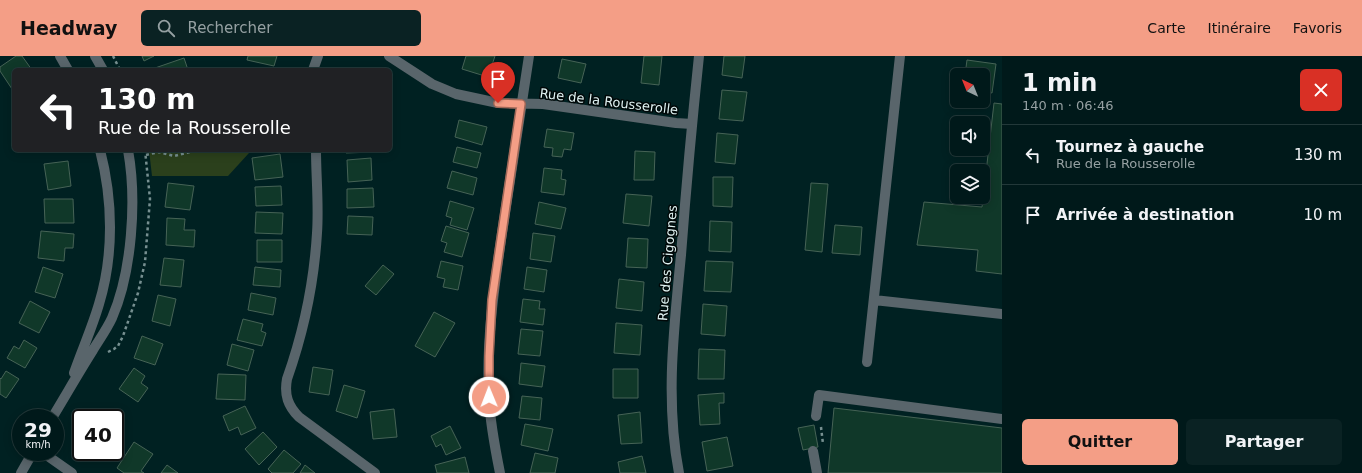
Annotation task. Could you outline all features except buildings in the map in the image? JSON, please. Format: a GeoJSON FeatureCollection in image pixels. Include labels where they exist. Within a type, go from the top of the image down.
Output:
{"type":"FeatureCollection","features":[{"type":"Feature","properties":{"kind":"street"},"geometry":{"type":"LineString","coordinates":[[60,56],[67,68]]}},
{"type":"Feature","properties":{"kind":"street"},"geometry":{"type":"LineString","coordinates":[[95,56],[101,68]]}},
{"type":"Feature","properties":{"kind":"street"},"geometry":{"type":"LineString","coordinates":[[314,68],[318,56]]}},
{"type":"Feature","properties":{"kind":"street","name":"Rue de la Rousserolle"},"geometry":{"type":"LineString","coordinates":[[389,56],[432,84],[448,91],[498,103],[543,104],[692,124]]}},
{"type":"Feature","properties":{"kind":"street"},"geometry":{"type":"LineString","coordinates":[[500,473],[490,413],[488,370],[489,340],[492,300],[528,56]]}},
{"type":"Feature","properties":{"kind":"street","name":"Rue des Cigognes"},"geometry":{"type":"LineString","coordinates":[[679,473],[673,427],[672,368],[699,56]]}},
{"type":"Feature","properties":{"kind":"street"},"geometry":{"type":"LineString","coordinates":[[867,362],[900,56]]}},
{"type":"Feature","properties":{"kind":"street"},"geometry":{"type":"LineString","coordinates":[[65,396],[96,314],[105,278],[110,237],[110,217],[108,189],[100,152]]}},
{"type":"Feature","properties":{"kind":"street"},"geometry":{"type":"LineString","coordinates":[[57,409],[112,320],[123,284],[129,250],[132,208],[132,182],[128,152]]}},
{"type":"Feature","properties":{"kind":"street"},"geometry":{"type":"LineString","coordinates":[[316,152],[318,216],[314,263],[305,324],[287,379],[286,396],[290,407],[299,417],[375,473]]}},
{"type":"Feature","properties":{"kind":"street"},"geometry":{"type":"LineString","coordinates":[[874,300],[1002,314]]}},
{"type":"Feature","properties":{"kind":"street"},"geometry":{"type":"LineString","coordinates":[[816,416],[819,395],[1002,419]]}},
{"type":"Feature","properties":{"kind":"street"},"geometry":{"type":"LineString","coordinates":[[813,451],[817,473]]}},
{"type":"Feature","properties":{"kind":"street"},"geometry":{"type":"LineString","coordinates":[[21,473],[28,461]]}},
{"type":"Feature","properties":{"kind":"street"},"geometry":{"type":"LineString","coordinates":[[55,461],[72,473]]}},
{"type":"Feature","properties":{"kind":"path"},"geometry":{"type":"LineString","coordinates":[[113,56],[119,68]]}},
{"type":"Feature","properties":{"kind":"path"},"geometry":{"type":"LineString","coordinates":[[146,155],[159,152],[174,156],[194,152]]}},
{"type":"Feature","properties":{"kind":"path"},"geometry":{"type":"LineString","coordinates":[[109,351],[114,349],[120,342],[127,326]]}},
{"type":"Feature","properties":{"kind":"path"},"geometry":{"type":"LineString","coordinates":[[813,451],[824,451],[821,424],[816,416]]}},
{"type":"Feature","properties":{"kind":"green space"},"geometry":{"type":"Polygon","coordinates":[[[149,152],[267,152],[249,153],[228,176],[152,176],[149,152]]]}},
{"type":"Feature","properties":{"kind":"route"},"geometry":{"type":"LineString","coordinates":[[489,397],[488,370],[492,300],[521,104],[498,103]]}}]}
